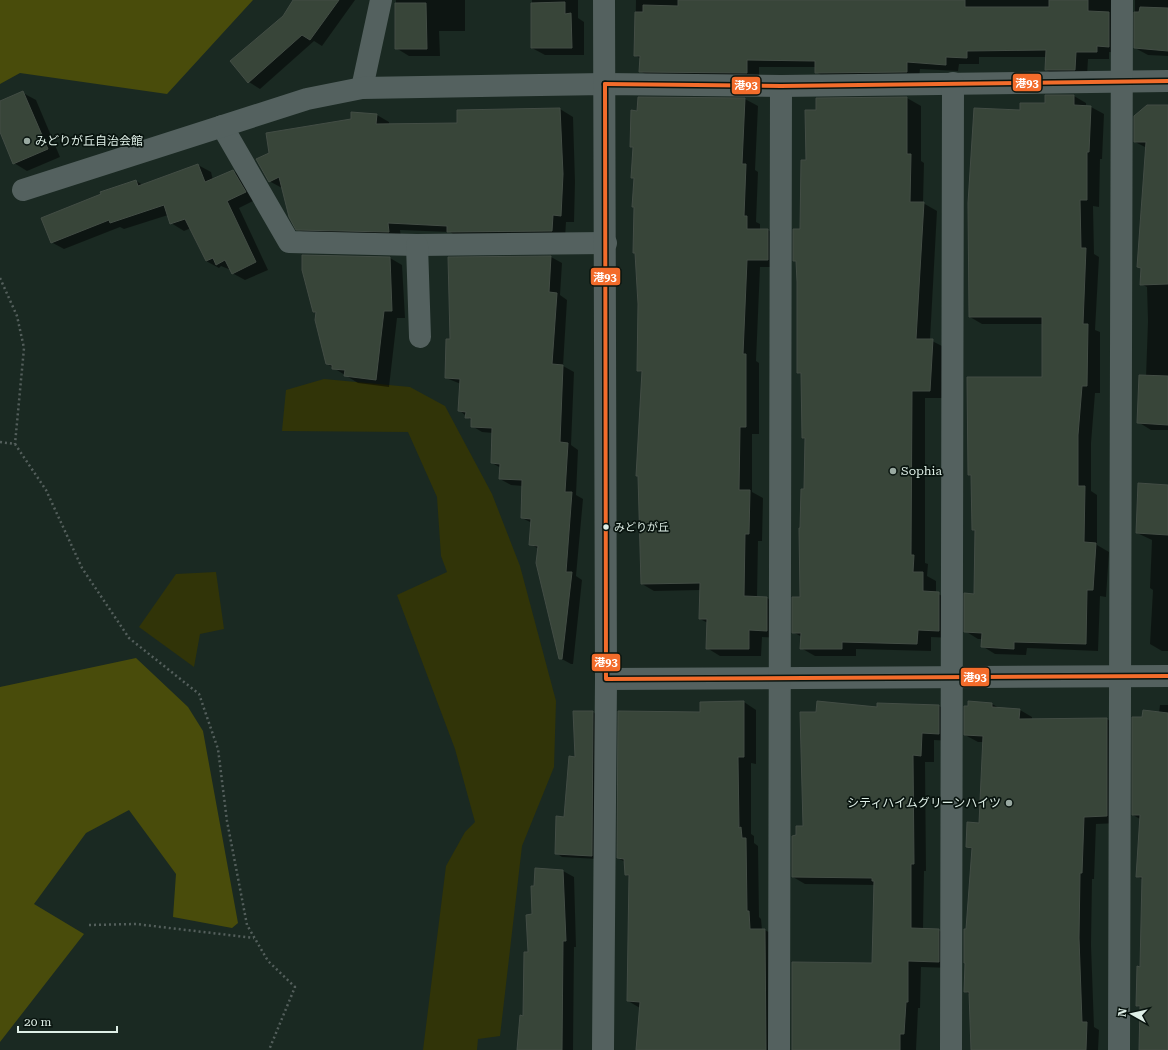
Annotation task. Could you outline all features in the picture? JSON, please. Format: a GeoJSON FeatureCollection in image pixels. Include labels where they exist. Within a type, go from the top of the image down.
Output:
{"type":"FeatureCollection","features":[{"type":"Feature","properties":{"kind":"street"},"geometry":{"type":"LineString","coordinates":[[362,88],[381,0]]}},
{"type":"Feature","properties":{"kind":"street"},"geometry":{"type":"LineString","coordinates":[[603,1050],[606,679],[606,243],[604,0]]}},
{"type":"Feature","properties":{"kind":"street"},"geometry":{"type":"LineString","coordinates":[[1119,1050],[1122,0]]}},
{"type":"Feature","properties":{"kind":"street"},"geometry":{"type":"LineString","coordinates":[[22,190],[306,99],[362,88],[605,84],[781,86],[1122,80],[1168,81]]}},
{"type":"Feature","properties":{"kind":"street"},"geometry":{"type":"LineString","coordinates":[[951,1050],[953,83]]}},
{"type":"Feature","properties":{"kind":"street"},"geometry":{"type":"LineString","coordinates":[[779,1050],[781,86]]}},
{"type":"Feature","properties":{"kind":"street"},"geometry":{"type":"LineString","coordinates":[[222,126],[289,242],[417,245],[606,243]]}},
{"type":"Feature","properties":{"kind":"street"},"geometry":{"type":"LineString","coordinates":[[417,245],[420,337]]}},
{"type":"Feature","properties":{"kind":"street"},"geometry":{"type":"LineString","coordinates":[[606,679],[1168,676]]}},
{"type":"Feature","properties":{"kind":"path"},"geometry":{"type":"LineString","coordinates":[[0,278],[17,316],[24,348],[15,444],[46,490],[82,568],[129,638],[199,694],[218,749],[227,821],[247,925],[268,961],[295,987],[269,1050]]}},
{"type":"Feature","properties":{"kind":"path"},"geometry":{"type":"LineString","coordinates":[[0,442],[15,444]]}},
{"type":"Feature","properties":{"kind":"path"},"geometry":{"type":"LineString","coordinates":[[89,925],[136,924],[254,938]]}},
{"type":"Feature","properties":{"kind":"green space"},"geometry":{"type":"Polygon","coordinates":[[[324,379],[410,387],[445,406],[492,494],[520,566],[556,701],[554,767],[522,846],[500,1036],[478,1039],[477,1050],[423,1050],[446,866],[465,832],[475,822],[455,749],[397,595],[447,572],[441,556],[437,497],[408,432],[282,431],[286,390],[324,379]]]}},
{"type":"Feature","properties":{"kind":"green space"},"geometry":{"type":"Polygon","coordinates":[[[216,572],[224,629],[200,634],[194,667],[139,627],[176,574],[216,572]]]}},
{"type":"Feature","properties":{"kind":"shaded area"},"geometry":{"type":"Polygon","coordinates":[[[0,0],[253,0],[167,94],[20,73],[0,84],[0,0]]]}},
{"type":"Feature","properties":{"kind":"shaded area"},"geometry":{"type":"Polygon","coordinates":[[[136,658],[188,707],[203,731],[238,923],[232,928],[173,917],[176,874],[129,810],[86,833],[34,904],[84,934],[0,1042],[0,687],[136,658]]]}},
{"type":"Feature","properties":{"kind":"building"},"geometry":{"type":"Polygon","coordinates":[[[293,0],[339,0],[310,40],[302,35],[248,83],[230,61],[283,16],[293,0]]]}},
{"type":"Feature","properties":{"kind":"building"},"geometry":{"type":"Polygon","coordinates":[[[678,0],[965,0],[965,7],[1049,7],[1049,0],[1088,0],[1088,11],[1109,12],[1109,47],[1097,46],[1097,52],[1076,52],[1075,70],[1045,70],[1046,50],[967,51],[967,58],[946,57],[946,65],[907,62],[907,72],[815,73],[815,61],[747,60],[747,73],[639,72],[640,56],[634,56],[635,12],[643,12],[643,5],[678,6],[678,0]]]}},
{"type":"Feature","properties":{"kind":"building"},"geometry":{"type":"Polygon","coordinates":[[[565,2],[565,14],[571,13],[572,48],[531,48],[531,3],[565,2]]]}},
{"type":"Feature","properties":{"kind":"building"},"geometry":{"type":"Polygon","coordinates":[[[395,3],[426,3],[427,49],[395,49],[395,3]]]}},
{"type":"Feature","properties":{"kind":"building"},"geometry":{"type":"Polygon","coordinates":[[[1140,7],[1168,8],[1168,51],[1134,48],[1134,12],[1139,12],[1140,7]]]}},
{"type":"Feature","properties":{"kind":"building"},"geometry":{"type":"Polygon","coordinates":[[[23,91],[48,149],[13,164],[0,132],[0,101],[23,91]]]}},
{"type":"Feature","properties":{"kind":"building"},"geometry":{"type":"Polygon","coordinates":[[[1045,95],[1074,95],[1074,105],[1091,106],[1089,152],[1087,152],[1087,200],[1080,200],[1081,248],[1086,248],[1083,324],[1088,324],[1087,386],[1082,386],[1078,435],[1078,486],[1085,486],[1084,542],[1096,543],[1093,590],[1087,590],[1086,644],[1014,642],[1014,649],[981,647],[982,633],[964,632],[964,593],[974,594],[975,530],[972,530],[971,475],[968,475],[967,377],[1042,377],[1042,317],[969,317],[968,203],[974,108],[1020,110],[1020,103],[1045,103],[1045,95]]]}},
{"type":"Feature","properties":{"kind":"building"},"geometry":{"type":"Polygon","coordinates":[[[638,97],[745,98],[742,164],[746,164],[744,216],[747,216],[747,229],[768,229],[768,260],[747,260],[743,354],[746,354],[746,427],[740,427],[739,490],[750,490],[749,534],[745,534],[744,596],[767,597],[767,631],[749,630],[749,649],[706,649],[707,619],[699,619],[700,583],[641,584],[638,476],[636,476],[642,371],[637,371],[638,304],[635,253],[633,253],[634,207],[632,207],[634,178],[631,178],[633,147],[630,147],[631,110],[637,111],[638,97]]]}},
{"type":"Feature","properties":{"kind":"building"},"geometry":{"type":"Polygon","coordinates":[[[907,97],[907,154],[911,154],[910,202],[924,202],[916,339],[933,339],[930,391],[912,391],[911,555],[914,555],[913,572],[923,572],[923,591],[939,592],[939,631],[918,630],[917,644],[842,642],[842,649],[800,649],[801,633],[792,633],[792,597],[800,597],[799,528],[801,489],[804,489],[805,438],[802,438],[801,373],[797,373],[797,282],[796,261],[793,261],[793,229],[800,229],[801,160],[806,160],[805,110],[816,110],[816,98],[907,97]]]}},
{"type":"Feature","properties":{"kind":"building"},"geometry":{"type":"Polygon","coordinates":[[[1147,105],[1168,105],[1168,284],[1140,285],[1141,268],[1137,267],[1146,142],[1134,142],[1134,116],[1147,105]]]}},
{"type":"Feature","properties":{"kind":"building"},"geometry":{"type":"Polygon","coordinates":[[[560,108],[563,174],[561,216],[553,215],[552,231],[447,232],[447,226],[388,223],[389,232],[296,230],[289,217],[279,177],[269,182],[256,159],[269,153],[266,133],[351,119],[351,112],[377,114],[376,124],[457,123],[457,110],[560,108]]]}},
{"type":"Feature","properties":{"kind":"building"},"geometry":{"type":"Polygon","coordinates":[[[198,164],[205,182],[233,170],[246,192],[227,201],[256,262],[232,274],[225,260],[216,265],[213,258],[206,261],[185,219],[170,224],[164,205],[110,223],[109,220],[51,243],[41,218],[101,194],[100,192],[136,180],[138,186],[198,164]]]}},
{"type":"Feature","properties":{"kind":"building"},"geometry":{"type":"Polygon","coordinates":[[[302,255],[390,257],[392,311],[384,311],[376,380],[344,376],[345,370],[332,369],[332,365],[326,364],[315,320],[316,312],[313,312],[302,270],[302,255]]]}},
{"type":"Feature","properties":{"kind":"building"},"geometry":{"type":"Polygon","coordinates":[[[551,256],[549,292],[557,293],[552,364],[563,365],[560,442],[568,443],[565,492],[572,492],[566,572],[572,572],[562,659],[559,659],[536,563],[538,546],[529,545],[531,519],[521,518],[522,480],[499,479],[500,464],[491,463],[492,428],[471,427],[471,418],[465,418],[466,412],[458,411],[460,379],[445,378],[446,339],[450,339],[448,257],[551,256]]]}},
{"type":"Feature","properties":{"kind":"building"},"geometry":{"type":"Polygon","coordinates":[[[1139,375],[1168,376],[1168,425],[1137,423],[1139,375]]]}},
{"type":"Feature","properties":{"kind":"building"},"geometry":{"type":"Polygon","coordinates":[[[1138,483],[1168,485],[1168,535],[1136,533],[1138,483]]]}},
{"type":"Feature","properties":{"kind":"building"},"geometry":{"type":"Polygon","coordinates":[[[744,701],[744,757],[738,757],[739,828],[741,827],[742,838],[746,838],[747,911],[749,911],[750,929],[765,929],[766,1050],[636,1050],[640,1002],[627,1001],[629,875],[625,875],[624,859],[617,858],[618,711],[700,712],[700,702],[744,701]]]}},
{"type":"Feature","properties":{"kind":"building"},"geometry":{"type":"Polygon","coordinates":[[[817,701],[877,707],[877,703],[939,705],[939,734],[922,733],[921,756],[913,755],[914,864],[911,864],[911,928],[939,929],[939,962],[908,961],[908,1002],[906,1002],[904,1034],[900,1034],[900,1050],[792,1050],[792,962],[872,963],[874,881],[872,881],[872,878],[792,877],[792,836],[796,835],[796,826],[803,826],[800,712],[816,712],[817,701]]]}},
{"type":"Feature","properties":{"kind":"building"},"geometry":{"type":"Polygon","coordinates":[[[968,701],[992,703],[992,707],[1020,709],[1019,719],[1107,718],[1107,816],[1084,817],[1082,873],[1080,873],[1079,938],[1082,1022],[1087,1022],[1086,1050],[971,1050],[969,992],[964,992],[964,929],[966,929],[972,848],[966,847],[967,822],[979,823],[983,736],[964,735],[964,706],[968,706],[968,701]]]}},
{"type":"Feature","properties":{"kind":"building"},"geometry":{"type":"Polygon","coordinates":[[[1143,710],[1168,713],[1168,1050],[1139,1050],[1140,1006],[1136,1006],[1137,966],[1140,967],[1142,877],[1136,877],[1140,815],[1132,815],[1132,717],[1142,717],[1143,710]]]}},
{"type":"Feature","properties":{"kind":"building"},"geometry":{"type":"Polygon","coordinates":[[[573,711],[593,711],[592,856],[555,854],[556,816],[564,817],[569,756],[575,757],[573,711]]]}},
{"type":"Feature","properties":{"kind":"building"},"geometry":{"type":"Polygon","coordinates":[[[535,868],[563,870],[566,941],[563,941],[562,1050],[517,1050],[520,1015],[523,1016],[524,952],[528,952],[526,915],[532,914],[531,886],[534,886],[535,868]]]}},
{"type":"Feature","properties":{"kind":"transit line","name":"港93"},"geometry":{"type":"LineString","coordinates":[[605,84],[781,86],[1168,81]]}},
{"type":"Feature","properties":{"kind":"transit line","name":"港93"},"geometry":{"type":"LineString","coordinates":[[605,84],[606,679],[1168,676]]}},
{"type":"Feature","properties":{"kind":"place","name":"みどりが丘自治会館"},"geometry":{"type":"Point","coordinates":[27,141]}},
{"type":"Feature","properties":{"kind":"place","name":"Sophia"},"geometry":{"type":"Point","coordinates":[893,471]}},
{"type":"Feature","properties":{"kind":"place","name":"みどりが丘"},"geometry":{"type":"Point","coordinates":[606,527]}},
{"type":"Feature","properties":{"kind":"place","name":"シティハイムグリーンハイツ"},"geometry":{"type":"Point","coordinates":[1009,803]}}]}
